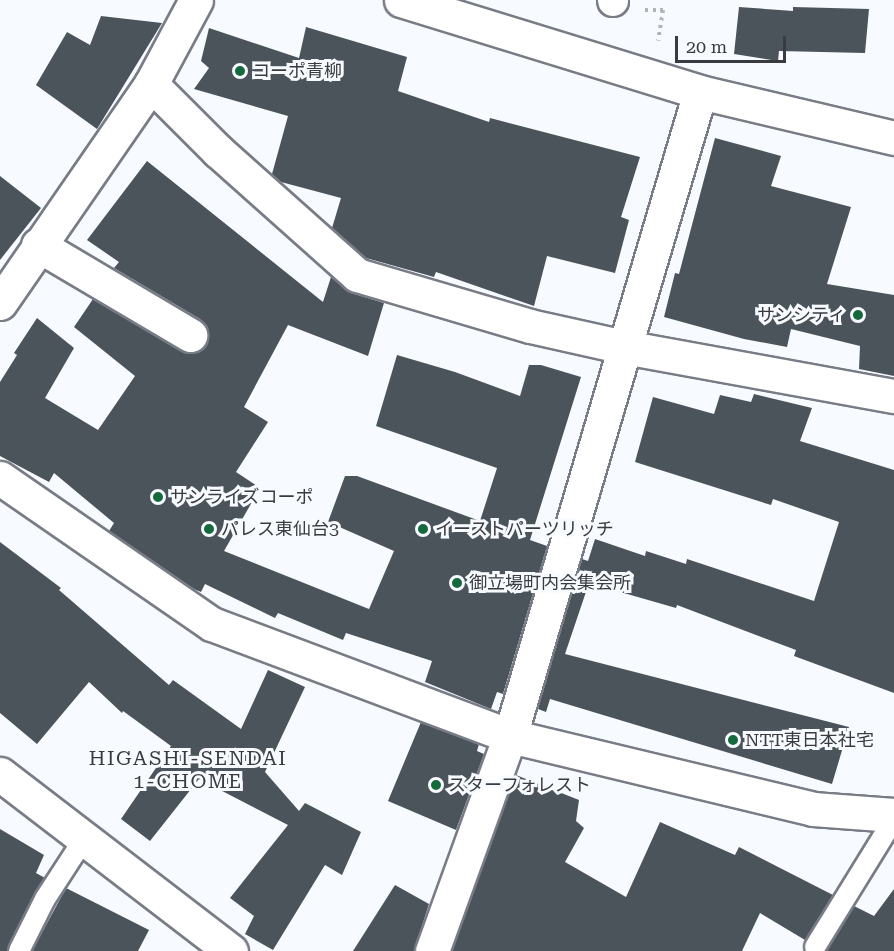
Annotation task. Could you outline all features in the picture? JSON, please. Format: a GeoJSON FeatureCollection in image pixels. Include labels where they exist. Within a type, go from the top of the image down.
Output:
{"type":"FeatureCollection","features":[{"type":"Feature","properties":{"kind":"street"},"geometry":{"type":"LineString","coordinates":[[0,303],[151,84],[196,0]]}},
{"type":"Feature","properties":{"kind":"street"},"geometry":{"type":"LineString","coordinates":[[401,0],[700,92],[894,138]]}},
{"type":"Feature","properties":{"kind":"street"},"geometry":{"type":"LineString","coordinates":[[151,84],[218,151],[357,275],[530,327],[624,347],[894,396]]}},
{"type":"Feature","properties":{"kind":"street"},"geometry":{"type":"LineString","coordinates":[[432,951],[510,736],[700,92]]}},
{"type":"Feature","properties":{"kind":"street"},"geometry":{"type":"LineString","coordinates":[[38,245],[189,334]]}},
{"type":"Feature","properties":{"kind":"street"},"geometry":{"type":"LineString","coordinates":[[0,478],[212,624],[510,736],[813,809],[894,817]]}},
{"type":"Feature","properties":{"kind":"street"},"geometry":{"type":"LineString","coordinates":[[0,774],[231,951]]}},
{"type":"Feature","properties":{"kind":"lane"},"geometry":{"type":"LineString","coordinates":[[815,948],[894,817]]}},
{"type":"Feature","properties":{"kind":"lane"},"geometry":{"type":"LineString","coordinates":[[18,951],[45,899],[84,839]]}},
{"type":"Feature","properties":{"kind":"path"},"geometry":{"type":"LineString","coordinates":[[658,42],[663,10]]}},
{"type":"Feature","properties":{"kind":"building"},"geometry":{"type":"Polygon","coordinates":[[[739,7],[793,11],[793,7],[869,9],[865,53],[779,51],[778,61],[734,54],[739,7]]]}},
{"type":"Feature","properties":{"kind":"building"},"geometry":{"type":"Polygon","coordinates":[[[101,16],[162,23],[97,129],[36,85],[67,32],[90,45],[101,16]]]}},
{"type":"Feature","properties":{"kind":"building"},"geometry":{"type":"Polygon","coordinates":[[[306,27],[407,57],[398,91],[489,122],[490,118],[640,157],[621,217],[629,220],[615,273],[547,256],[534,306],[436,272],[434,277],[366,258],[332,228],[341,198],[281,182],[272,174],[288,116],[194,89],[209,68],[201,61],[209,28],[299,58],[306,27]]]}},
{"type":"Feature","properties":{"kind":"building"},"geometry":{"type":"Polygon","coordinates":[[[715,138],[781,156],[771,186],[851,207],[827,284],[894,295],[894,376],[859,369],[860,346],[791,329],[787,347],[744,339],[664,317],[675,273],[679,274],[715,138]]]}},
{"type":"Feature","properties":{"kind":"building"},"geometry":{"type":"Polygon","coordinates":[[[147,161],[323,302],[331,277],[351,293],[384,303],[368,356],[288,325],[244,407],[268,422],[236,472],[260,488],[224,551],[369,609],[394,551],[328,522],[345,476],[357,476],[480,521],[497,468],[376,426],[397,355],[455,372],[520,396],[529,365],[541,365],[581,377],[530,540],[547,546],[503,694],[497,692],[491,709],[425,682],[432,661],[346,633],[343,640],[278,613],[275,618],[205,584],[201,592],[194,589],[109,531],[114,523],[54,473],[49,482],[0,456],[0,382],[17,355],[14,353],[37,318],[74,348],[45,398],[98,430],[135,376],[74,327],[93,299],[181,351],[190,354],[199,352],[206,344],[209,335],[207,326],[200,319],[114,268],[119,262],[87,240],[147,161]]]}},
{"type":"Feature","properties":{"kind":"building"},"geometry":{"type":"Polygon","coordinates":[[[0,176],[41,208],[0,260],[0,176]]]}},
{"type":"Feature","properties":{"kind":"building"},"geometry":{"type":"Polygon","coordinates":[[[754,394],[812,408],[800,441],[894,470],[894,693],[794,656],[796,650],[677,605],[676,608],[589,583],[565,654],[849,727],[832,784],[550,699],[546,712],[538,709],[582,559],[588,561],[595,539],[645,556],[646,551],[686,564],[687,559],[814,601],[839,522],[773,499],[771,505],[635,462],[653,397],[714,414],[720,395],[751,402],[754,394]]]}},
{"type":"Feature","properties":{"kind":"building"},"geometry":{"type":"Polygon","coordinates":[[[0,542],[61,588],[59,590],[169,685],[173,680],[241,729],[268,670],[305,687],[265,772],[299,811],[305,803],[361,832],[342,875],[325,865],[273,950],[245,934],[254,916],[230,898],[288,825],[199,779],[150,841],[121,819],[171,746],[123,711],[122,713],[89,682],[37,744],[0,713],[0,542]]]}},
{"type":"Feature","properties":{"kind":"building","name":"スターフォレスト"},"geometry":{"type":"Polygon","coordinates":[[[421,722],[479,744],[477,751],[484,754],[456,830],[388,801],[421,722]]]}},
{"type":"Feature","properties":{"kind":"building"},"geometry":{"type":"Polygon","coordinates":[[[516,775],[579,800],[576,821],[584,828],[565,862],[626,897],[660,822],[735,855],[739,847],[833,895],[805,940],[760,913],[742,951],[452,951],[516,775]]]}},
{"type":"Feature","properties":{"kind":"building"},"geometry":{"type":"Polygon","coordinates":[[[0,829],[44,855],[36,873],[45,878],[7,951],[0,951],[0,829]]]}},
{"type":"Feature","properties":{"kind":"building"},"geometry":{"type":"Polygon","coordinates":[[[395,885],[429,904],[414,951],[353,951],[395,885]]]}},
{"type":"Feature","properties":{"kind":"building"},"geometry":{"type":"Polygon","coordinates":[[[66,888],[149,930],[138,951],[32,951],[66,888]]]}},
{"type":"Feature","properties":{"kind":"building"},"geometry":{"type":"Polygon","coordinates":[[[894,889],[894,951],[827,951],[854,906],[874,916],[894,889]]]}},
{"type":"Feature","properties":{"kind":"place","name":"コーポ青柳"},"geometry":{"type":"Point","coordinates":[240,71]}},
{"type":"Feature","properties":{"kind":"place","name":"サンシティ"},"geometry":{"type":"Point","coordinates":[858,315]}},
{"type":"Feature","properties":{"kind":"place","name":"サンライズコーポ"},"geometry":{"type":"Point","coordinates":[158,497]}},
{"type":"Feature","properties":{"kind":"place","name":"パレス東仙台3"},"geometry":{"type":"Point","coordinates":[209,529]}},
{"type":"Feature","properties":{"kind":"place","name":"イーストパーツリッチ"},"geometry":{"type":"Point","coordinates":[423,529]}},
{"type":"Feature","properties":{"kind":"place","name":"御立場町内会集会所"},"geometry":{"type":"Point","coordinates":[457,583]}},
{"type":"Feature","properties":{"kind":"place","name":"NTT東日本社宅"},"geometry":{"type":"Point","coordinates":[733,740]}},
{"type":"Feature","properties":{"kind":"place","name":"スターフォレスト"},"geometry":{"type":"Point","coordinates":[436,785]}},
{"type":"Feature","properties":{"kind":"district","name":"HIGASHI-SENDAI 1-CHOME"},"geometry":{"type":"Point","coordinates":[188,770]}}]}
